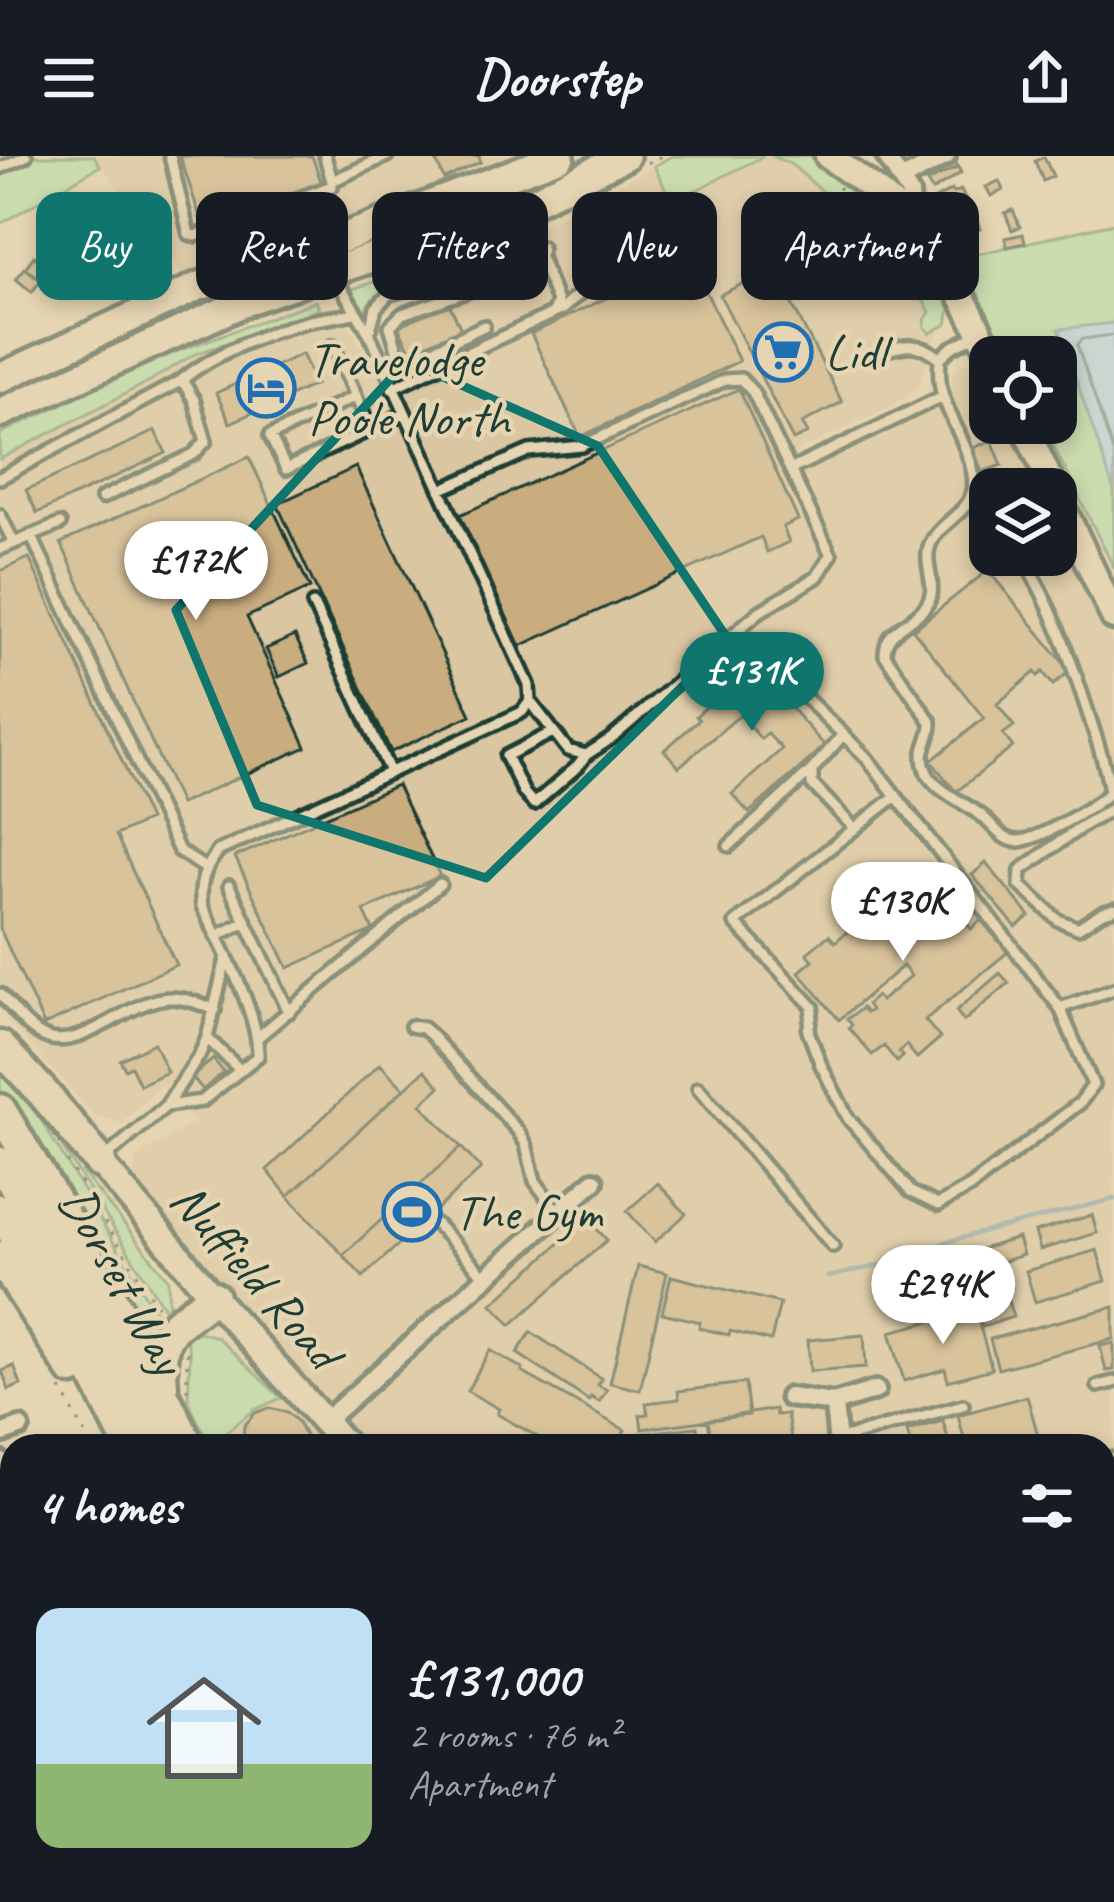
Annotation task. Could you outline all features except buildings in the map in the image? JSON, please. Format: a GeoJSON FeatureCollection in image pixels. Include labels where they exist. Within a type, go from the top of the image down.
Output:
{"type":"FeatureCollection","features":[{"type":"Feature","properties":{"kind":"highway"},"geometry":{"type":"LineString","coordinates":[[0,1047],[100,1162]]}},
{"type":"Feature","properties":{"kind":"highway"},"geometry":{"type":"LineString","coordinates":[[0,1110],[175,1397]]}},
{"type":"Feature","properties":{"kind":"highway","name":"Dorset Way"},"geometry":{"type":"LineString","coordinates":[[0,1163],[46,1233],[154,1434]]}},
{"type":"Feature","properties":{"kind":"highway","name":"Dorset Way"},"geometry":{"type":"LineString","coordinates":[[0,1210],[67,1321],[124,1434]]}},
{"type":"Feature","properties":{"kind":"highway"},"geometry":{"type":"LineString","coordinates":[[0,1257],[111,1434]]}},
{"type":"Feature","properties":{"kind":"highway"},"geometry":{"type":"LineString","coordinates":[[185,1434],[160,1354],[165,1336],[213,1297]]}},
{"type":"Feature","properties":{"kind":"main road"},"geometry":{"type":"LineString","coordinates":[[0,378],[197,287],[560,156]]}},
{"type":"Feature","properties":{"kind":"main road"},"geometry":{"type":"LineString","coordinates":[[548,194],[625,156]]}},
{"type":"Feature","properties":{"kind":"main road"},"geometry":{"type":"LineString","coordinates":[[0,413],[249,300]]}},
{"type":"Feature","properties":{"kind":"street"},"geometry":{"type":"LineString","coordinates":[[828,156],[873,192]]}},
{"type":"Feature","properties":{"kind":"street"},"geometry":{"type":"LineString","coordinates":[[886,156],[909,192]]}},
{"type":"Feature","properties":{"kind":"street"},"geometry":{"type":"LineString","coordinates":[[903,179],[946,156]]}},
{"type":"Feature","properties":{"kind":"street"},"geometry":{"type":"LineString","coordinates":[[851,166],[878,192]]}},
{"type":"Feature","properties":{"kind":"street"},"geometry":{"type":"LineString","coordinates":[[964,300],[982,336]]}},
{"type":"Feature","properties":{"kind":"street"},"geometry":{"type":"LineString","coordinates":[[1077,538],[1114,617]]}},
{"type":"Feature","properties":{"kind":"street","name":"Nuffield Road"},"geometry":{"type":"LineString","coordinates":[[100,1162],[335,1434]]}},
{"type":"Feature","properties":{"kind":"street"},"geometry":{"type":"LineString","coordinates":[[324,1422],[594,1181]]}},
{"type":"Feature","properties":{"kind":"street"},"geometry":{"type":"LineString","coordinates":[[788,1396],[834,1403],[876,1390]]}},
{"type":"Feature","properties":{"kind":"street"},"geometry":{"type":"LineString","coordinates":[[834,1403],[836,1434]]}},
{"type":"Feature","properties":{"kind":"street"},"geometry":{"type":"LineString","coordinates":[[0,1434],[20,1426]]}},
{"type":"Feature","properties":{"kind":"lane"},"geometry":{"type":"LineString","coordinates":[[0,168],[26,156]]}},
{"type":"Feature","properties":{"kind":"lane"},"geometry":{"type":"LineString","coordinates":[[170,156],[189,234],[195,236],[332,186],[325,156]]}},
{"type":"Feature","properties":{"kind":"lane"},"geometry":{"type":"LineString","coordinates":[[332,181],[388,156]]}},
{"type":"Feature","properties":{"kind":"lane"},"geometry":{"type":"LineString","coordinates":[[548,278],[557,302],[553,313]]}},
{"type":"Feature","properties":{"kind":"lane"},"geometry":{"type":"LineString","coordinates":[[347,300],[369,333],[529,685],[530,701],[568,750],[586,755]]}},
{"type":"Feature","properties":{"kind":"lane"},"geometry":{"type":"LineString","coordinates":[[369,333],[376,308],[384,300]]}},
{"type":"Feature","properties":{"kind":"lane"},"geometry":{"type":"LineString","coordinates":[[443,300],[402,314],[390,326],[399,356],[410,361],[484,326]]}},
{"type":"Feature","properties":{"kind":"lane"},"geometry":{"type":"LineString","coordinates":[[392,388],[573,300]]}},
{"type":"Feature","properties":{"kind":"lane"},"geometry":{"type":"LineString","coordinates":[[0,478],[182,380],[220,354],[308,321],[354,313]]}},
{"type":"Feature","properties":{"kind":"lane"},"geometry":{"type":"LineString","coordinates":[[970,468],[938,376],[940,358],[980,333]]}},
{"type":"Feature","properties":{"kind":"lane"},"geometry":{"type":"LineString","coordinates":[[882,351],[910,344],[940,358]]}},
{"type":"Feature","properties":{"kind":"lane"},"geometry":{"type":"LineString","coordinates":[[333,345],[371,430]]}},
{"type":"Feature","properties":{"kind":"lane"},"geometry":{"type":"LineString","coordinates":[[440,490],[529,451],[582,446],[725,380],[741,379],[753,392],[831,555],[817,577],[759,612],[534,804],[506,756],[553,732]]}},
{"type":"Feature","properties":{"kind":"lane"},"geometry":{"type":"LineString","coordinates":[[102,498],[194,454],[206,441],[194,400],[182,380]]}},
{"type":"Feature","properties":{"kind":"lane"},"geometry":{"type":"LineString","coordinates":[[356,397],[270,436],[286,469],[404,414]]}},
{"type":"Feature","properties":{"kind":"lane"},"geometry":{"type":"LineString","coordinates":[[790,470],[943,397]]}},
{"type":"Feature","properties":{"kind":"lane"},"geometry":{"type":"LineString","coordinates":[[969,499],[936,532],[928,554],[933,592],[925,607],[889,637],[884,655],[932,722],[923,758],[927,771],[947,795],[1014,842],[1036,837],[1110,792],[1080,686],[1034,576]]}},
{"type":"Feature","properties":{"kind":"lane"},"geometry":{"type":"LineString","coordinates":[[0,515],[14,542]]}},
{"type":"Feature","properties":{"kind":"lane"},"geometry":{"type":"LineString","coordinates":[[0,549],[60,524]]}},
{"type":"Feature","properties":{"kind":"lane"},"geometry":{"type":"LineString","coordinates":[[31,535],[179,851],[205,868]]}},
{"type":"Feature","properties":{"kind":"lane"},"geometry":{"type":"LineString","coordinates":[[313,604],[390,772]]}},
{"type":"Feature","properties":{"kind":"lane"},"geometry":{"type":"LineString","coordinates":[[753,657],[806,698],[866,757],[1060,1008],[1094,1085],[1080,1103],[970,1187],[938,1205],[911,1192],[848,1118],[808,1031],[813,1007],[735,923],[896,796]]}},
{"type":"Feature","properties":{"kind":"lane"},"geometry":{"type":"LineString","coordinates":[[166,1106],[202,1101],[258,1056],[258,1037],[202,906],[205,868],[218,851],[522,712],[530,701]]}},
{"type":"Feature","properties":{"kind":"lane"},"geometry":{"type":"LineString","coordinates":[[729,846],[843,735]]}},
{"type":"Feature","properties":{"kind":"lane"},"geometry":{"type":"LineString","coordinates":[[812,770],[812,784],[855,829]]}},
{"type":"Feature","properties":{"kind":"lane"},"geometry":{"type":"LineString","coordinates":[[1114,808],[1021,870],[1020,885],[1058,920],[1078,928],[1114,909]]}},
{"type":"Feature","properties":{"kind":"lane"},"geometry":{"type":"LineString","coordinates":[[258,1037],[440,884]]}},
{"type":"Feature","properties":{"kind":"lane"},"geometry":{"type":"LineString","coordinates":[[230,886],[290,1012]]}},
{"type":"Feature","properties":{"kind":"lane"},"geometry":{"type":"LineString","coordinates":[[216,936],[246,922]]}},
{"type":"Feature","properties":{"kind":"lane"},"geometry":{"type":"LineString","coordinates":[[100,1162],[166,1106],[208,1038],[226,958]]}},
{"type":"Feature","properties":{"kind":"lane"},"geometry":{"type":"LineString","coordinates":[[1060,1008],[1114,989]]}},
{"type":"Feature","properties":{"kind":"lane"},"geometry":{"type":"LineString","coordinates":[[0,994],[33,1028],[51,1039],[74,1038],[165,998],[187,999],[215,1010]]}},
{"type":"Feature","properties":{"kind":"lane"},"geometry":{"type":"LineString","coordinates":[[411,1026],[430,1034],[518,1131],[535,1181],[558,1214]]}},
{"type":"Feature","properties":{"kind":"lane"},"geometry":{"type":"LineString","coordinates":[[208,1038],[240,1070]]}},
{"type":"Feature","properties":{"kind":"lane"},"geometry":{"type":"LineString","coordinates":[[698,1088],[833,1246]]}},
{"type":"Feature","properties":{"kind":"lane"},"geometry":{"type":"LineString","coordinates":[[436,1224],[486,1278]]}},
{"type":"Feature","properties":{"kind":"lane"},"geometry":{"type":"LineString","coordinates":[[1098,1386],[1114,1382]]}},
{"type":"Feature","properties":{"kind":"lane"},"geometry":{"type":"LineString","coordinates":[[867,1434],[963,1405]]}},
{"type":"Feature","properties":{"kind":"path"},"geometry":{"type":"LineString","coordinates":[[834,192],[851,166]]}},
{"type":"Feature","properties":{"kind":"path"},"geometry":{"type":"LineString","coordinates":[[67,1160],[161,1312],[187,1343],[175,1397]]}},
{"type":"Feature","properties":{"kind":"highlighted area"},"geometry":{"type":"Polygon","coordinates":[[[407,361],[598,446],[729,641],[486,878],[257,805],[176,610],[407,361]]]}},
{"type":"Feature","properties":{"kind":"shaded area"},"geometry":{"type":"Polygon","coordinates":[[[94,156],[517,156],[426,192],[372,192],[372,212],[348,220],[348,192],[196,192],[196,271],[183,275],[172,260],[172,192],[121,192],[94,156]]]}},
{"type":"Feature","properties":{"kind":"shaded area"},"geometry":{"type":"Polygon","coordinates":[[[672,156],[811,156],[857,192],[741,192],[741,300],[945,300],[950,317],[939,330],[917,389],[796,452],[806,473],[953,402],[955,370],[969,363],[969,444],[1022,444],[1033,468],[969,468],[969,576],[1077,576],[1077,563],[1114,645],[1114,1434],[225,1434],[254,1410],[307,1386],[134,1179],[136,1157],[194,1122],[162,1085],[122,1123],[95,1116],[0,1012],[0,459],[193,355],[319,309],[337,306],[364,351],[386,345],[383,323],[396,309],[422,300],[548,300],[548,223],[572,210],[572,300],[717,300],[717,192],[605,192],[672,156]]]}},
{"type":"Feature","properties":{"kind":"green space"},"geometry":{"type":"Polygon","coordinates":[[[21,156],[94,156],[100,166],[55,192],[36,192],[36,203],[0,224],[0,168],[21,156]]]}},
{"type":"Feature","properties":{"kind":"green space"},"geometry":{"type":"Polygon","coordinates":[[[589,156],[604,156],[525,192],[493,192],[589,156]]]}},
{"type":"Feature","properties":{"kind":"green space"},"geometry":{"type":"Polygon","coordinates":[[[672,156],[764,156],[692,192],[667,192],[654,166],[672,156]]]}},
{"type":"Feature","properties":{"kind":"green space"},"geometry":{"type":"Polygon","coordinates":[[[771,156],[811,156],[857,192],[823,192],[791,164],[771,156]]]}},
{"type":"Feature","properties":{"kind":"green space"},"geometry":{"type":"Polygon","coordinates":[[[1114,223],[1114,568],[1077,493],[1077,468],[1064,468],[1052,444],[1077,444],[1077,336],[999,336],[979,296],[979,254],[1114,223]]]}},
{"type":"Feature","properties":{"kind":"green space"},"geometry":{"type":"Polygon","coordinates":[[[372,237],[372,249],[348,257],[348,246],[372,237]]]}},
{"type":"Feature","properties":{"kind":"green space"},"geometry":{"type":"Polygon","coordinates":[[[372,283],[372,299],[361,315],[349,290],[372,283]]]}},
{"type":"Feature","properties":{"kind":"green space"},"geometry":{"type":"Polygon","coordinates":[[[198,300],[202,309],[0,402],[0,391],[198,300]]]}},
{"type":"Feature","properties":{"kind":"green space"},"geometry":{"type":"Polygon","coordinates":[[[923,300],[945,300],[950,309],[947,324],[930,333],[925,320],[930,312],[923,300]]]}},
{"type":"Feature","properties":{"kind":"green space"},"geometry":{"type":"Polygon","coordinates":[[[316,301],[319,309],[193,355],[0,459],[0,434],[153,360],[316,301]]]}},
{"type":"Feature","properties":{"kind":"green space"},"geometry":{"type":"Polygon","coordinates":[[[0,1059],[34,1096],[30,1101],[164,1323],[148,1351],[0,1092],[0,1059]]]}},
{"type":"Feature","properties":{"kind":"green space"},"geometry":{"type":"Polygon","coordinates":[[[35,1104],[168,1279],[169,1316],[35,1104]]]}},
{"type":"Feature","properties":{"kind":"green space"},"geometry":{"type":"Polygon","coordinates":[[[184,1331],[217,1337],[281,1398],[254,1410],[227,1434],[204,1434],[188,1401],[190,1354],[184,1331]]]}},
{"type":"Feature","properties":{"kind":"water"},"geometry":{"type":"Polygon","coordinates":[[[1114,323],[1114,491],[1077,382],[1077,336],[1061,336],[1059,329],[1114,323]]]}},
{"type":"Feature","properties":{"kind":"waterway"},"geometry":{"type":"LineString","coordinates":[[828,1277],[925,1255],[945,1242],[1114,1199]]}},
{"type":"Feature","properties":{"kind":"place","name":"Lidl"},"geometry":{"type":"Point","coordinates":[783,352]}},
{"type":"Feature","properties":{"kind":"place","name":"Travelodge Poole North"},"geometry":{"type":"Point","coordinates":[266,388]}},
{"type":"Feature","properties":{"kind":"place","name":"The Gym"},"geometry":{"type":"Point","coordinates":[412,1212]}}]}
